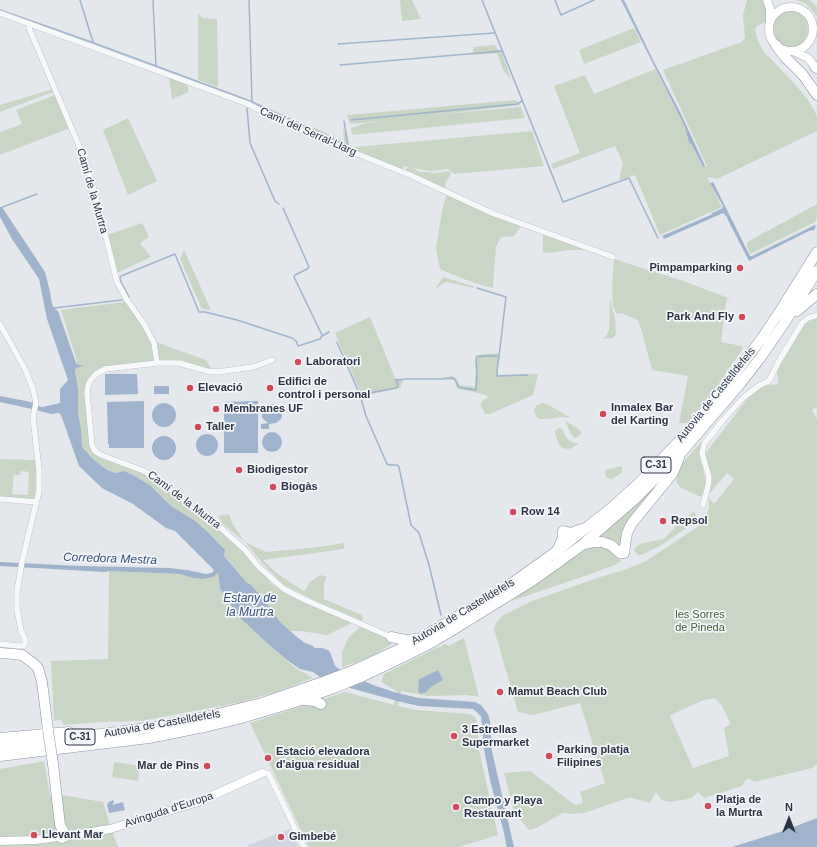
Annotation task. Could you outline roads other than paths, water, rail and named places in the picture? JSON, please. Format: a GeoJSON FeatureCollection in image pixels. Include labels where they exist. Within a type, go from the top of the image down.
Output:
{"type":"FeatureCollection","features":[{"type":"Feature","properties":{"kind":"highway"},"geometry":{"type":"LineString","coordinates":[[776,45],[784,56],[803,75],[817,95]]}},
{"type":"Feature","properties":{"kind":"highway","name":"Autovia de Castelldefels"},"geometry":{"type":"LineString","coordinates":[[0,756],[149,738],[231,721],[292,703],[329,686],[352,671],[382,656],[400,649],[501,592],[557,551],[610,509],[640,482],[681,439],[712,403],[762,338],[815,255],[817,247]]}},
{"type":"Feature","properties":{"kind":"highway","name":"Autovia de Castelldefels"},"geometry":{"type":"LineString","coordinates":[[0,746],[117,732],[205,718],[274,698],[329,686],[363,676],[410,654],[456,628],[532,581],[582,544],[634,500],[681,453],[740,384],[784,324],[817,271]]}},
{"type":"Feature","properties":{"kind":"highway"},"geometry":{"type":"LineString","coordinates":[[784,324],[801,306],[817,294]]}},
{"type":"Feature","properties":{"kind":"highway"},"geometry":{"type":"LineString","coordinates":[[582,544],[602,542],[611,545],[618,551],[624,553],[627,534],[632,523],[673,473],[681,453]]}},
{"type":"Feature","properties":{"kind":"highway"},"geometry":{"type":"LineString","coordinates":[[391,637],[408,640],[424,636]]}},
{"type":"Feature","properties":{"kind":"highway"},"geometry":{"type":"LineString","coordinates":[[382,656],[393,646],[394,642],[391,637]]}},
{"type":"Feature","properties":{"kind":"highway"},"geometry":{"type":"LineString","coordinates":[[0,653],[22,655],[34,662],[38,668],[42,682],[62,832]]}},
{"type":"Feature","properties":{"kind":"highway"},"geometry":{"type":"LineString","coordinates":[[0,738],[160,726]]}},
{"type":"Feature","properties":{"kind":"highway"},"geometry":{"type":"LineString","coordinates":[[0,761],[45,751]]}},
{"type":"Feature","properties":{"kind":"street"},"geometry":{"type":"LineString","coordinates":[[767,0],[775,5],[784,7],[791,6],[802,9],[812,21],[812,36],[809,41],[800,49],[793,51]]}},
{"type":"Feature","properties":{"kind":"street"},"geometry":{"type":"LineString","coordinates":[[767,0],[770,9],[770,21],[768,28],[776,45],[784,50],[793,51],[805,56],[815,66]]}},
{"type":"Feature","properties":{"kind":"street"},"geometry":{"type":"LineString","coordinates":[[770,21],[776,12],[784,7]]}},
{"type":"Feature","properties":{"kind":"street","name":"Camí del Serral-Llarg"},"geometry":{"type":"LineString","coordinates":[[0,13],[248,104],[272,118],[410,175],[492,213],[613,257]]}},
{"type":"Feature","properties":{"kind":"street","name":"Camí de la Murtra"},"geometry":{"type":"LineString","coordinates":[[30,24],[29,28],[88,169],[117,282],[127,300],[144,324],[154,343],[158,363],[105,369],[96,374],[90,380],[87,393],[92,445],[95,451],[101,455],[144,471],[160,482],[213,521],[245,550],[259,567],[284,589],[303,599],[391,637]]}},
{"type":"Feature","properties":{"kind":"street"},"geometry":{"type":"LineString","coordinates":[[809,41],[809,50],[815,66]]}},
{"type":"Feature","properties":{"kind":"street"},"geometry":{"type":"LineString","coordinates":[[703,505],[709,477],[702,453],[704,444],[743,398],[760,384],[769,381],[802,323],[808,318],[817,315]]}},
{"type":"Feature","properties":{"kind":"street"},"geometry":{"type":"LineString","coordinates":[[0,324],[25,369],[33,389],[36,403],[33,417],[39,470],[39,491],[22,565],[18,591],[17,609],[25,644],[23,646],[0,644]]}},
{"type":"Feature","properties":{"kind":"street"},"geometry":{"type":"LineString","coordinates":[[158,363],[179,363],[206,371],[218,372],[253,367],[272,360]]}},
{"type":"Feature","properties":{"kind":"street"},"geometry":{"type":"LineString","coordinates":[[0,499],[36,502]]}},
{"type":"Feature","properties":{"kind":"street"},"geometry":{"type":"LineString","coordinates":[[262,773],[268,773],[304,847]]}},
{"type":"Feature","properties":{"kind":"street","name":"Avinguda d'Europa"},"geometry":{"type":"LineString","coordinates":[[0,841],[47,839],[62,832],[110,830],[191,804],[262,773]]}},
{"type":"Feature","properties":{"kind":"water"},"geometry":{"type":"Polygon","coordinates":[[[621,0],[624,0],[681,114],[705,166],[703,167],[689,142],[685,127],[621,0]]]}},
{"type":"Feature","properties":{"kind":"water"},"geometry":{"type":"Polygon","coordinates":[[[713,182],[750,256],[815,225],[816,226],[814,230],[809,231],[749,261],[727,217],[723,213],[664,239],[662,236],[722,210],[723,206],[710,183],[713,182]]]}},
{"type":"Feature","properties":{"kind":"water","name":"Estany de la Murtra"},"geometry":{"type":"Polygon","coordinates":[[[0,207],[2,207],[45,272],[52,304],[58,311],[76,363],[84,366],[76,368],[75,370],[78,388],[78,413],[82,447],[93,459],[107,470],[115,473],[124,471],[150,485],[171,506],[194,520],[208,532],[225,549],[224,556],[247,583],[250,584],[260,595],[281,623],[305,643],[315,648],[328,650],[335,666],[340,670],[373,685],[397,693],[419,698],[475,702],[481,705],[488,714],[490,721],[492,751],[514,847],[507,847],[506,844],[490,780],[484,749],[481,716],[473,709],[419,706],[401,702],[350,688],[320,677],[313,672],[300,669],[287,660],[239,617],[220,589],[218,573],[213,577],[203,579],[180,574],[105,572],[0,566],[0,562],[170,568],[206,574],[214,571],[175,531],[166,528],[133,504],[102,488],[79,466],[59,413],[51,414],[0,402],[0,396],[34,403],[42,407],[60,403],[60,389],[68,380],[47,319],[39,279],[12,239],[0,217],[0,207]]]}},
{"type":"Feature","properties":{"kind":"water"},"geometry":{"type":"Polygon","coordinates":[[[105,374],[137,374],[138,394],[105,395],[105,374]]]}},
{"type":"Feature","properties":{"kind":"water"},"geometry":{"type":"Polygon","coordinates":[[[212,384],[229,384],[229,386],[239,386],[239,388],[229,388],[229,390],[212,390],[212,384]]]}},
{"type":"Feature","properties":{"kind":"water"},"geometry":{"type":"Polygon","coordinates":[[[154,386],[169,386],[169,394],[154,394],[154,386]]]}},
{"type":"Feature","properties":{"kind":"water"},"geometry":{"type":"Polygon","coordinates":[[[144,401],[144,448],[109,448],[107,402],[144,401]]]}},
{"type":"Feature","properties":{"kind":"water"},"geometry":{"type":"Polygon","coordinates":[[[258,401],[258,453],[224,453],[224,402],[258,401]]]}},
{"type":"Feature","properties":{"kind":"water"},"geometry":{"type":"Polygon","coordinates":[[[164,403],[173,406],[176,415],[173,424],[164,427],[155,424],[152,415],[155,406],[164,403]]]}},
{"type":"Feature","properties":{"kind":"water"},"geometry":{"type":"Polygon","coordinates":[[[270,404],[279,406],[282,412],[281,419],[276,423],[269,424],[269,429],[261,429],[261,424],[268,423],[262,417],[262,410],[266,405],[270,404]]]}},
{"type":"Feature","properties":{"kind":"water"},"geometry":{"type":"Polygon","coordinates":[[[272,432],[279,435],[282,442],[279,449],[272,452],[265,449],[262,442],[265,435],[272,432]]]}},
{"type":"Feature","properties":{"kind":"water"},"geometry":{"type":"Polygon","coordinates":[[[207,434],[215,437],[218,445],[215,453],[207,456],[199,453],[196,445],[199,437],[207,434]]]}},
{"type":"Feature","properties":{"kind":"water"},"geometry":{"type":"Polygon","coordinates":[[[164,436],[173,439],[176,448],[173,457],[164,460],[155,457],[152,448],[155,439],[164,436]]]}},
{"type":"Feature","properties":{"kind":"water"},"geometry":{"type":"Polygon","coordinates":[[[438,670],[443,680],[432,686],[426,692],[421,694],[419,693],[418,680],[438,670]]]}},
{"type":"Feature","properties":{"kind":"water"},"geometry":{"type":"Polygon","coordinates":[[[113,800],[114,802],[112,805],[123,802],[125,810],[109,813],[107,805],[113,800]]]}},
{"type":"Feature","properties":{"kind":"water"},"geometry":{"type":"Polygon","coordinates":[[[817,818],[817,847],[732,847],[780,832],[817,818]]]}},
{"type":"Feature","properties":{"kind":"waterway"},"geometry":{"type":"LineString","coordinates":[[80,0],[93,42]]}},
{"type":"Feature","properties":{"kind":"waterway"},"geometry":{"type":"LineString","coordinates":[[153,0],[156,66]]}},
{"type":"Feature","properties":{"kind":"waterway"},"geometry":{"type":"LineString","coordinates":[[249,0],[252,102]]}},
{"type":"Feature","properties":{"kind":"waterway"},"geometry":{"type":"LineString","coordinates":[[482,0],[563,202],[629,178],[658,238]]}},
{"type":"Feature","properties":{"kind":"waterway"},"geometry":{"type":"LineString","coordinates":[[555,0],[561,15],[594,0]]}},
{"type":"Feature","properties":{"kind":"waterway"},"geometry":{"type":"LineString","coordinates":[[0,10],[250,101],[348,146],[344,121]]}},
{"type":"Feature","properties":{"kind":"waterway"},"geometry":{"type":"LineString","coordinates":[[338,44],[494,33]]}},
{"type":"Feature","properties":{"kind":"waterway"},"geometry":{"type":"LineString","coordinates":[[340,65],[502,51]]}},
{"type":"Feature","properties":{"kind":"waterway"},"geometry":{"type":"LineString","coordinates":[[351,120],[517,104],[522,101]]}},
{"type":"Feature","properties":{"kind":"waterway"},"geometry":{"type":"LineString","coordinates":[[247,108],[250,143],[275,201],[279,204]]}},
{"type":"Feature","properties":{"kind":"waterway"},"geometry":{"type":"LineString","coordinates":[[0,208],[37,194]]}},
{"type":"Feature","properties":{"kind":"waterway"},"geometry":{"type":"LineString","coordinates":[[283,208],[309,267],[294,277],[322,335]]}},
{"type":"Feature","properties":{"kind":"waterway"},"geometry":{"type":"LineString","coordinates":[[712,214],[723,209]]}},
{"type":"Feature","properties":{"kind":"waterway"},"geometry":{"type":"LineString","coordinates":[[129,297],[121,282],[121,276],[175,254],[199,312],[205,312],[237,320],[292,338],[296,341],[298,346],[320,339],[329,332]]}},
{"type":"Feature","properties":{"kind":"waterway"},"geometry":{"type":"LineString","coordinates":[[477,288],[506,297],[499,356]]}},
{"type":"Feature","properties":{"kind":"waterway"},"geometry":{"type":"LineString","coordinates":[[54,308],[122,300]]}},
{"type":"Feature","properties":{"kind":"waterway"},"geometry":{"type":"LineString","coordinates":[[337,342],[360,395],[366,416],[387,464],[397,465],[399,467],[411,525],[419,533],[429,565],[441,615]]}},
{"type":"Feature","properties":{"kind":"waterway"},"geometry":{"type":"LineString","coordinates":[[364,394],[396,388],[398,385],[396,380],[407,379],[453,378],[461,388],[476,390],[476,359],[477,357],[483,356],[499,356],[497,376],[527,375]]}},
{"type":"Feature","properties":{"kind":"place","name":"Pimpamparking"},"geometry":{"type":"Point","coordinates":[740,268]}},
{"type":"Feature","properties":{"kind":"place","name":"Park And Fly"},"geometry":{"type":"Point","coordinates":[742,317]}},
{"type":"Feature","properties":{"kind":"place","name":"Laboratori"},"geometry":{"type":"Point","coordinates":[298,362]}},
{"type":"Feature","properties":{"kind":"place","name":"Elevació"},"geometry":{"type":"Point","coordinates":[190,388]}},
{"type":"Feature","properties":{"kind":"place","name":"Edifici de control i personal"},"geometry":{"type":"Point","coordinates":[270,388]}},
{"type":"Feature","properties":{"kind":"place","name":"Membranes UF"},"geometry":{"type":"Point","coordinates":[216,409]}},
{"type":"Feature","properties":{"kind":"place","name":"Inmalex Bar del Karting"},"geometry":{"type":"Point","coordinates":[603,414]}},
{"type":"Feature","properties":{"kind":"place","name":"Taller"},"geometry":{"type":"Point","coordinates":[198,427]}},
{"type":"Feature","properties":{"kind":"place","name":"Biodigestor"},"geometry":{"type":"Point","coordinates":[239,470]}},
{"type":"Feature","properties":{"kind":"place","name":"Biogàs"},"geometry":{"type":"Point","coordinates":[273,487]}},
{"type":"Feature","properties":{"kind":"place","name":"Row 14"},"geometry":{"type":"Point","coordinates":[513,512]}},
{"type":"Feature","properties":{"kind":"place","name":"Repsol"},"geometry":{"type":"Point","coordinates":[663,521]}},
{"type":"Feature","properties":{"kind":"place","name":"Mamut Beach Club"},"geometry":{"type":"Point","coordinates":[500,692]}},
{"type":"Feature","properties":{"kind":"place","name":"3 Estrellas Supermarket"},"geometry":{"type":"Point","coordinates":[454,736]}},
{"type":"Feature","properties":{"kind":"place","name":"Parking platja Filipines"},"geometry":{"type":"Point","coordinates":[549,756]}},
{"type":"Feature","properties":{"kind":"place","name":"Estació elevadora d'aigua residual"},"geometry":{"type":"Point","coordinates":[268,758]}},
{"type":"Feature","properties":{"kind":"place","name":"Mar de Pins"},"geometry":{"type":"Point","coordinates":[207,766]}},
{"type":"Feature","properties":{"kind":"place","name":"Platja de la Murtra"},"geometry":{"type":"Point","coordinates":[708,806]}},
{"type":"Feature","properties":{"kind":"place","name":"Campo y Playa Restaurant"},"geometry":{"type":"Point","coordinates":[456,807]}},
{"type":"Feature","properties":{"kind":"place","name":"Llevant Mar"},"geometry":{"type":"Point","coordinates":[34,835]}},
{"type":"Feature","properties":{"kind":"place","name":"Gimbebé"},"geometry":{"type":"Point","coordinates":[281,837]}},
{"type":"Feature","properties":{"kind":"water label","name":"Corredora Mestra"},"geometry":{"type":"Point","coordinates":[110,559]}},
{"type":"Feature","properties":{"kind":"park label","name":"les Sorres de Pineda"},"geometry":{"type":"Point","coordinates":[700,621]}}]}
